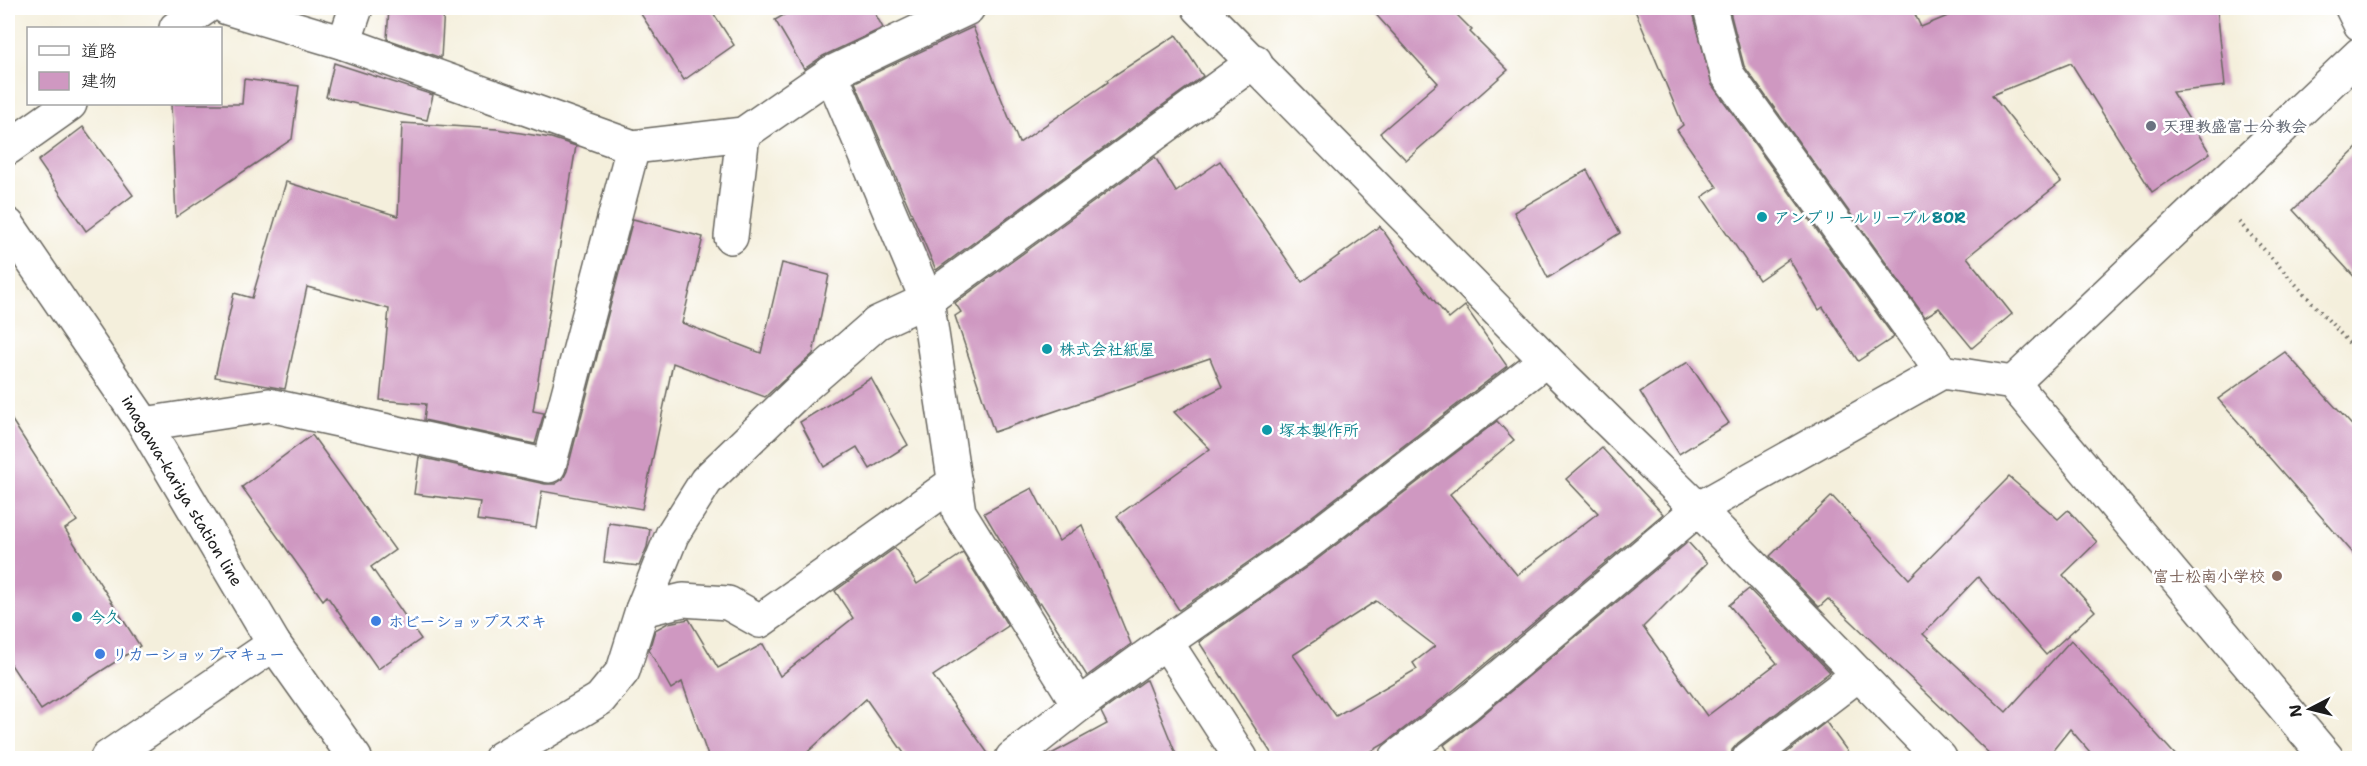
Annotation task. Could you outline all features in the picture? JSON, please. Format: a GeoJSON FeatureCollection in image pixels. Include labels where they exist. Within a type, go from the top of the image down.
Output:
{"type":"FeatureCollection","features":[{"type":"Feature","properties":{"kind":"street"},"geometry":{"type":"LineString","coordinates":[[177,27],[205,8]]}},
{"type":"Feature","properties":{"kind":"street"},"geometry":{"type":"LineString","coordinates":[[227,8],[344,43],[633,147],[743,134],[831,74],[968,8]]}},
{"type":"Feature","properties":{"kind":"street"},"geometry":{"type":"LineString","coordinates":[[344,43],[356,8]]}},
{"type":"Feature","properties":{"kind":"street"},"geometry":{"type":"LineString","coordinates":[[1199,8],[1255,62],[1545,360],[1698,509],[1940,759]]}},
{"type":"Feature","properties":{"kind":"street"},"geometry":{"type":"LineString","coordinates":[[1710,8],[1727,74],[1942,372]]}},
{"type":"Feature","properties":{"kind":"street"},"geometry":{"type":"LineString","coordinates":[[2352,8],[2360,24]]}},
{"type":"Feature","properties":{"kind":"street"},"geometry":{"type":"LineString","coordinates":[[2013,383],[2360,54]]}},
{"type":"Feature","properties":{"kind":"street"},"geometry":{"type":"LineString","coordinates":[[501,759],[600,699],[623,671],[642,610],[672,535],[706,482],[800,390],[877,322],[927,300],[1255,62]]}},
{"type":"Feature","properties":{"kind":"street"},"geometry":{"type":"LineString","coordinates":[[831,74],[927,300],[959,512],[1079,705]]}},
{"type":"Feature","properties":{"kind":"street"},"geometry":{"type":"LineString","coordinates":[[8,148],[69,105]]}},
{"type":"Feature","properties":{"kind":"street"},"geometry":{"type":"LineString","coordinates":[[731,237],[743,134]]}},
{"type":"Feature","properties":{"kind":"street"},"geometry":{"type":"LineString","coordinates":[[144,424],[269,405],[549,466],[633,147]]}},
{"type":"Feature","properties":{"kind":"street","name":"imagawa-kariya station line"},"geometry":{"type":"LineString","coordinates":[[8,225],[144,424],[274,644],[355,759]]}},
{"type":"Feature","properties":{"kind":"street"},"geometry":{"type":"LineString","coordinates":[[1012,759],[1079,705],[1300,549],[1545,360]]}},
{"type":"Feature","properties":{"kind":"street"},"geometry":{"type":"LineString","coordinates":[[1396,759],[1476,696],[1698,509],[1942,372],[2013,383],[2324,757]]}},
{"type":"Feature","properties":{"kind":"street"},"geometry":{"type":"LineString","coordinates":[[642,610],[683,600],[728,603],[759,621],[955,482]]}},
{"type":"Feature","properties":{"kind":"street"},"geometry":{"type":"LineString","coordinates":[[1166,642],[1241,759]]}},
{"type":"Feature","properties":{"kind":"street"},"geometry":{"type":"LineString","coordinates":[[107,759],[274,644]]}},
{"type":"Feature","properties":{"kind":"street"},"geometry":{"type":"LineString","coordinates":[[1749,759],[1859,675]]}},
{"type":"Feature","properties":{"kind":"path"},"geometry":{"type":"LineString","coordinates":[[2213,193],[2360,356]]}},
{"type":"Feature","properties":{"kind":"building"},"geometry":{"type":"Polygon","coordinates":[[[389,8],[444,8],[441,58],[387,39],[389,8]]]}},
{"type":"Feature","properties":{"kind":"building"},"geometry":{"type":"Polygon","coordinates":[[[637,8],[710,8],[734,45],[684,80],[637,8]]]}},
{"type":"Feature","properties":{"kind":"building"},"geometry":{"type":"Polygon","coordinates":[[[796,8],[872,8],[883,28],[823,56],[804,69],[775,20],[796,8]]]}},
{"type":"Feature","properties":{"kind":"building"},"geometry":{"type":"Polygon","coordinates":[[[1370,8],[1450,8],[1508,70],[1406,160],[1380,133],[1438,83],[1370,8]]]}},
{"type":"Feature","properties":{"kind":"building"},"geometry":{"type":"Polygon","coordinates":[[[1634,8],[1692,8],[1712,85],[1894,337],[1858,361],[1823,307],[1819,310],[1789,259],[1759,280],[1702,197],[1717,187],[1677,130],[1683,125],[1634,8]]]}},
{"type":"Feature","properties":{"kind":"building"},"geometry":{"type":"Polygon","coordinates":[[[1729,8],[1912,8],[1921,27],[1967,8],[2217,8],[2225,86],[2172,92],[2210,153],[2152,192],[2071,63],[1992,95],[2061,182],[1967,257],[2012,314],[1972,348],[1939,308],[1925,317],[1744,66],[1729,8]]]}},
{"type":"Feature","properties":{"kind":"building"},"geometry":{"type":"Polygon","coordinates":[[[973,27],[1019,143],[1108,82],[1107,80],[1176,35],[1203,76],[936,270],[855,82],[973,27]]]}},
{"type":"Feature","properties":{"kind":"building"},"geometry":{"type":"Polygon","coordinates":[[[334,63],[433,95],[427,120],[326,97],[334,63]]]}},
{"type":"Feature","properties":{"kind":"building"},"geometry":{"type":"Polygon","coordinates":[[[244,79],[299,86],[292,139],[176,217],[171,105],[242,104],[244,79]]]}},
{"type":"Feature","properties":{"kind":"building"},"geometry":{"type":"Polygon","coordinates":[[[402,123],[497,129],[551,138],[576,146],[533,411],[544,413],[535,444],[424,420],[426,404],[380,400],[389,309],[307,287],[285,389],[215,377],[234,293],[252,298],[286,182],[398,216],[402,123]]]}},
{"type":"Feature","properties":{"kind":"building"},"geometry":{"type":"Polygon","coordinates":[[[83,127],[133,195],[86,231],[38,161],[83,127]]]}},
{"type":"Feature","properties":{"kind":"building"},"geometry":{"type":"Polygon","coordinates":[[[2360,145],[2360,283],[2293,210],[2360,145]]]}},
{"type":"Feature","properties":{"kind":"building"},"geometry":{"type":"Polygon","coordinates":[[[1155,157],[1176,192],[1220,161],[1302,282],[1380,226],[1416,278],[1449,319],[1465,306],[1507,366],[1289,534],[1179,610],[1117,516],[1210,449],[1174,412],[1222,387],[1210,358],[994,432],[955,316],[961,312],[955,303],[1155,157]]]}},
{"type":"Feature","properties":{"kind":"building"},"geometry":{"type":"Polygon","coordinates":[[[1587,170],[1620,233],[1548,278],[1514,212],[1587,170]]]}},
{"type":"Feature","properties":{"kind":"building"},"geometry":{"type":"Polygon","coordinates":[[[633,219],[703,237],[682,323],[761,353],[782,263],[829,275],[813,354],[765,397],[673,363],[642,509],[542,491],[536,528],[477,520],[480,502],[414,494],[419,457],[545,484],[555,484],[563,479],[633,219]]]}},
{"type":"Feature","properties":{"kind":"building"},"geometry":{"type":"Polygon","coordinates":[[[2285,352],[2360,434],[2360,561],[2218,399],[2285,352]]]}},
{"type":"Feature","properties":{"kind":"building"},"geometry":{"type":"Polygon","coordinates":[[[1688,362],[1729,423],[1679,454],[1640,392],[1688,362]]]}},
{"type":"Feature","properties":{"kind":"building"},"geometry":{"type":"Polygon","coordinates":[[[871,378],[908,445],[870,469],[857,447],[824,467],[800,422],[871,378]]]}},
{"type":"Feature","properties":{"kind":"building"},"geometry":{"type":"Polygon","coordinates":[[[8,414],[77,521],[65,529],[140,646],[41,710],[8,660],[8,414]]]}},
{"type":"Feature","properties":{"kind":"building"},"geometry":{"type":"Polygon","coordinates":[[[1497,421],[1514,440],[1450,494],[1517,575],[1598,513],[1566,479],[1602,448],[1663,514],[1455,689],[1384,744],[1358,759],[1275,759],[1199,642],[1311,564],[1497,421]],[[1376,601],[1293,655],[1336,716],[1417,669],[1413,663],[1435,646],[1376,601]]]}},
{"type":"Feature","properties":{"kind":"building"},"geometry":{"type":"Polygon","coordinates":[[[312,435],[395,550],[371,567],[421,639],[378,669],[327,596],[323,600],[242,487],[312,435]]]}},
{"type":"Feature","properties":{"kind":"building"},"geometry":{"type":"Polygon","coordinates":[[[2009,477],[2058,519],[2068,510],[2097,542],[2063,575],[2095,611],[2046,655],[1978,577],[1923,634],[2006,712],[2071,640],[2179,759],[2096,759],[2070,729],[2046,759],[1995,759],[1828,599],[1819,607],[1770,556],[1832,496],[1909,579],[2009,477]]]}},
{"type":"Feature","properties":{"kind":"building"},"geometry":{"type":"Polygon","coordinates":[[[1032,488],[1059,541],[1082,525],[1131,644],[1087,676],[1041,603],[1039,605],[984,513],[1032,488]]]}},
{"type":"Feature","properties":{"kind":"building"},"geometry":{"type":"Polygon","coordinates":[[[609,523],[650,529],[647,547],[639,566],[604,562],[609,523]]]}},
{"type":"Feature","properties":{"kind":"building"},"geometry":{"type":"Polygon","coordinates":[[[1688,542],[1707,563],[1643,627],[1707,716],[1777,663],[1729,605],[1749,589],[1830,672],[1738,743],[1732,750],[1731,759],[1453,759],[1444,745],[1688,542]]]}},
{"type":"Feature","properties":{"kind":"building"},"geometry":{"type":"Polygon","coordinates":[[[895,548],[917,584],[963,553],[1008,626],[933,676],[992,759],[908,759],[866,699],[800,759],[709,759],[682,682],[671,689],[649,650],[655,630],[668,623],[689,619],[718,668],[763,644],[780,676],[853,618],[835,591],[895,548]]]}},
{"type":"Feature","properties":{"kind":"building"},"geometry":{"type":"Polygon","coordinates":[[[1146,680],[1178,759],[1042,759],[1107,724],[1101,712],[1146,680]]]}},
{"type":"Feature","properties":{"kind":"building"},"geometry":{"type":"Polygon","coordinates":[[[1826,722],[1853,759],[1779,759],[1826,722]]]}},
{"type":"Feature","properties":{"kind":"place","name":"天理教盛富士分教会"},"geometry":{"type":"Point","coordinates":[2151,126]}},
{"type":"Feature","properties":{"kind":"place","name":"アンプリールリーブル80R"},"geometry":{"type":"Point","coordinates":[1762,217]}},
{"type":"Feature","properties":{"kind":"place","name":"株式会社紙屋"},"geometry":{"type":"Point","coordinates":[1047,349]}},
{"type":"Feature","properties":{"kind":"place","name":"塚本製作所"},"geometry":{"type":"Point","coordinates":[1267,430]}},
{"type":"Feature","properties":{"kind":"place","name":"富士松南小学校"},"geometry":{"type":"Point","coordinates":[2277,576]}},
{"type":"Feature","properties":{"kind":"place","name":"今久"},"geometry":{"type":"Point","coordinates":[77,617]}},
{"type":"Feature","properties":{"kind":"place","name":"ホビーショップスズキ"},"geometry":{"type":"Point","coordinates":[376,621]}},
{"type":"Feature","properties":{"kind":"place","name":"リカーショップマキュー"},"geometry":{"type":"Point","coordinates":[100,654]}}]}
